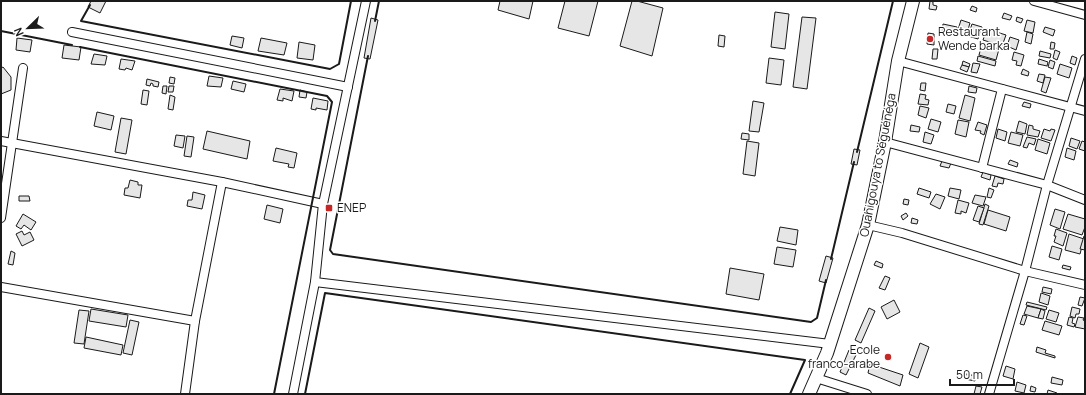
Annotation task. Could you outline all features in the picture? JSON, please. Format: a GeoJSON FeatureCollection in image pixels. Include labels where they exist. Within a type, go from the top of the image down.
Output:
{"type":"FeatureCollection","features":[{"type":"Feature","properties":{"kind":"main road","name":"Ouahigouya to Séguénéga"},"geometry":{"type":"LineString","coordinates":[[809,394],[830,344],[868,225],[885,142],[898,61],[913,1]]}},
{"type":"Feature","properties":{"kind":"street"},"geometry":{"type":"LineString","coordinates":[[293,394],[315,282],[323,204],[366,1]]}},
{"type":"Feature","properties":{"kind":"street"},"geometry":{"type":"LineString","coordinates":[[1034,1],[1085,15]]}},
{"type":"Feature","properties":{"kind":"street"},"geometry":{"type":"LineString","coordinates":[[72,32],[348,87]]}},
{"type":"Feature","properties":{"kind":"street"},"geometry":{"type":"LineString","coordinates":[[989,394],[1026,271],[1047,185],[1085,59]]}},
{"type":"Feature","properties":{"kind":"street"},"geometry":{"type":"LineString","coordinates":[[898,61],[1085,111]]}},
{"type":"Feature","properties":{"kind":"street"},"geometry":{"type":"LineString","coordinates":[[1,218],[23,68]]}},
{"type":"Feature","properties":{"kind":"street"},"geometry":{"type":"LineString","coordinates":[[982,168],[1002,89]]}},
{"type":"Feature","properties":{"kind":"street"},"geometry":{"type":"LineString","coordinates":[[1,141],[222,182],[323,204]]}},
{"type":"Feature","properties":{"kind":"street"},"geometry":{"type":"LineString","coordinates":[[885,142],[1047,185],[1085,200]]}},
{"type":"Feature","properties":{"kind":"street"},"geometry":{"type":"LineString","coordinates":[[185,394],[196,321],[222,182]]}},
{"type":"Feature","properties":{"kind":"street"},"geometry":{"type":"LineString","coordinates":[[868,225],[902,233],[1026,271],[1085,285]]}},
{"type":"Feature","properties":{"kind":"street"},"geometry":{"type":"LineString","coordinates":[[315,282],[830,344]]}},
{"type":"Feature","properties":{"kind":"street"},"geometry":{"type":"LineString","coordinates":[[1,287],[196,321]]}},
{"type":"Feature","properties":{"kind":"street"},"geometry":{"type":"LineString","coordinates":[[816,378],[867,394]]}},
{"type":"Feature","properties":{"kind":"building"},"geometry":{"type":"Polygon","coordinates":[[[91,1],[106,1],[100,13],[88,7],[91,1]]]}},
{"type":"Feature","properties":{"kind":"building"},"geometry":{"type":"Polygon","coordinates":[[[500,1],[533,1],[529,19],[498,10],[500,1]]]}},
{"type":"Feature","properties":{"kind":"building"},"geometry":{"type":"Polygon","coordinates":[[[565,1],[598,1],[589,36],[558,28],[565,1]]]}},
{"type":"Feature","properties":{"kind":"building"},"geometry":{"type":"Polygon","coordinates":[[[632,1],[663,8],[652,56],[620,46],[632,1]]]}},
{"type":"Feature","properties":{"kind":"building"},"geometry":{"type":"Polygon","coordinates":[[[930,1],[933,2],[933,5],[937,6],[936,10],[929,9],[930,1]]]}},
{"type":"Feature","properties":{"kind":"building"},"geometry":{"type":"Polygon","coordinates":[[[972,6],[977,8],[976,12],[970,10],[972,6]]]}},
{"type":"Feature","properties":{"kind":"building"},"geometry":{"type":"Polygon","coordinates":[[[775,12],[789,14],[785,49],[771,47],[775,12]]]}},
{"type":"Feature","properties":{"kind":"building"},"geometry":{"type":"Polygon","coordinates":[[[1004,13],[1012,16],[1010,20],[1002,18],[1004,13]]]}},
{"type":"Feature","properties":{"kind":"building"},"geometry":{"type":"Polygon","coordinates":[[[802,17],[816,18],[807,89],[793,87],[802,17]]]}},
{"type":"Feature","properties":{"kind":"building"},"geometry":{"type":"Polygon","coordinates":[[[1017,17],[1023,19],[1021,23],[1016,21],[1017,17]]]}},
{"type":"Feature","properties":{"kind":"building"},"geometry":{"type":"Polygon","coordinates":[[[371,18],[378,20],[370,59],[364,58],[371,18]]]}},
{"type":"Feature","properties":{"kind":"building"},"geometry":{"type":"Polygon","coordinates":[[[961,20],[970,23],[966,36],[957,33],[961,20]]]}},
{"type":"Feature","properties":{"kind":"building"},"geometry":{"type":"Polygon","coordinates":[[[1027,20],[1035,22],[1033,33],[1024,31],[1027,20]]]}},
{"type":"Feature","properties":{"kind":"building"},"geometry":{"type":"Polygon","coordinates":[[[943,24],[957,27],[956,35],[942,32],[943,24]]]}},
{"type":"Feature","properties":{"kind":"building"},"geometry":{"type":"Polygon","coordinates":[[[972,24],[982,27],[978,39],[968,36],[972,24]]]}},
{"type":"Feature","properties":{"kind":"building"},"geometry":{"type":"Polygon","coordinates":[[[1045,27],[1055,30],[1053,36],[1043,32],[1045,27]]]}},
{"type":"Feature","properties":{"kind":"building"},"geometry":{"type":"Polygon","coordinates":[[[987,29],[1006,35],[1002,46],[983,40],[987,29]]]}},
{"type":"Feature","properties":{"kind":"building"},"geometry":{"type":"Polygon","coordinates":[[[1027,32],[1033,34],[1031,44],[1025,42],[1027,32]]]}},
{"type":"Feature","properties":{"kind":"building"},"geometry":{"type":"Polygon","coordinates":[[[928,33],[934,34],[934,45],[927,44],[928,33]]]}},
{"type":"Feature","properties":{"kind":"building"},"geometry":{"type":"Polygon","coordinates":[[[719,35],[725,36],[724,47],[718,46],[719,35]]]}},
{"type":"Feature","properties":{"kind":"building"},"geometry":{"type":"Polygon","coordinates":[[[232,36],[244,38],[242,48],[230,45],[232,36]]]}},
{"type":"Feature","properties":{"kind":"building"},"geometry":{"type":"Polygon","coordinates":[[[1010,37],[1019,40],[1016,50],[1007,46],[1010,37]]]}},
{"type":"Feature","properties":{"kind":"building"},"geometry":{"type":"Polygon","coordinates":[[[17,38],[32,40],[30,52],[16,50],[17,38]]]}},
{"type":"Feature","properties":{"kind":"building"},"geometry":{"type":"Polygon","coordinates":[[[261,38],[287,43],[284,55],[258,51],[261,38]]]}},
{"type":"Feature","properties":{"kind":"building"},"geometry":{"type":"Polygon","coordinates":[[[299,42],[315,45],[313,60],[297,58],[299,42]]]}},
{"type":"Feature","properties":{"kind":"building"},"geometry":{"type":"Polygon","coordinates":[[[1051,42],[1055,43],[1054,49],[1050,49],[1051,42]]]}},
{"type":"Feature","properties":{"kind":"building"},"geometry":{"type":"Polygon","coordinates":[[[982,44],[999,49],[996,60],[979,55],[982,44]]]}},
{"type":"Feature","properties":{"kind":"building"},"geometry":{"type":"Polygon","coordinates":[[[64,45],[81,47],[79,60],[62,58],[64,45]]]}},
{"type":"Feature","properties":{"kind":"building"},"geometry":{"type":"Polygon","coordinates":[[[933,49],[938,49],[937,59],[932,59],[933,49]]]}},
{"type":"Feature","properties":{"kind":"building"},"geometry":{"type":"Polygon","coordinates":[[[1055,50],[1060,52],[1057,60],[1053,58],[1055,50]]]}},
{"type":"Feature","properties":{"kind":"building"},"geometry":{"type":"Polygon","coordinates":[[[1040,51],[1051,54],[1050,58],[1039,56],[1040,51]]]}},
{"type":"Feature","properties":{"kind":"building"},"geometry":{"type":"Polygon","coordinates":[[[1014,52],[1024,55],[1021,66],[1016,65],[1017,61],[1012,60],[1014,52]]]}},
{"type":"Feature","properties":{"kind":"building"},"geometry":{"type":"Polygon","coordinates":[[[94,54],[107,56],[105,65],[91,64],[94,54]]]}},
{"type":"Feature","properties":{"kind":"building"},"geometry":{"type":"Polygon","coordinates":[[[978,56],[996,61],[995,66],[977,61],[978,56]]]}},
{"type":"Feature","properties":{"kind":"building"},"geometry":{"type":"Polygon","coordinates":[[[1072,56],[1077,58],[1075,65],[1070,63],[1072,56]]]}},
{"type":"Feature","properties":{"kind":"building"},"geometry":{"type":"Polygon","coordinates":[[[769,58],[784,60],[781,85],[766,83],[769,58]]]}},
{"type":"Feature","properties":{"kind":"building"},"geometry":{"type":"Polygon","coordinates":[[[121,59],[135,61],[132,70],[126,68],[125,70],[119,69],[121,59]]]}},
{"type":"Feature","properties":{"kind":"building"},"geometry":{"type":"Polygon","coordinates":[[[1039,59],[1048,62],[1047,66],[1038,64],[1039,59]]]}},
{"type":"Feature","properties":{"kind":"building"},"geometry":{"type":"Polygon","coordinates":[[[1050,60],[1055,62],[1053,69],[1048,67],[1050,60]]]}},
{"type":"Feature","properties":{"kind":"building"},"geometry":{"type":"Polygon","coordinates":[[[963,61],[970,64],[969,67],[962,65],[963,61]]]}},
{"type":"Feature","properties":{"kind":"building"},"geometry":{"type":"Polygon","coordinates":[[[973,63],[980,64],[977,73],[971,72],[973,63]]]}},
{"type":"Feature","properties":{"kind":"building"},"geometry":{"type":"Polygon","coordinates":[[[1060,64],[1072,68],[1069,78],[1057,74],[1060,64]]]}},
{"type":"Feature","properties":{"kind":"building"},"geometry":{"type":"Polygon","coordinates":[[[962,65],[969,67],[967,72],[960,69],[962,65]]]}},
{"type":"Feature","properties":{"kind":"building"},"geometry":{"type":"Polygon","coordinates":[[[3,67],[11,77],[11,90],[1,94],[1,68],[3,67]]]}},
{"type":"Feature","properties":{"kind":"building"},"geometry":{"type":"Polygon","coordinates":[[[1023,69],[1029,72],[1028,76],[1021,74],[1023,69]]]}},
{"type":"Feature","properties":{"kind":"building"},"geometry":{"type":"Polygon","coordinates":[[[1039,74],[1045,75],[1043,83],[1037,81],[1039,74]]]}},
{"type":"Feature","properties":{"kind":"building"},"geometry":{"type":"Polygon","coordinates":[[[209,76],[223,78],[221,87],[207,86],[209,76]]]}},
{"type":"Feature","properties":{"kind":"building"},"geometry":{"type":"Polygon","coordinates":[[[170,77],[175,78],[174,84],[169,83],[170,77]]]}},
{"type":"Feature","properties":{"kind":"building"},"geometry":{"type":"Polygon","coordinates":[[[1045,77],[1051,78],[1046,93],[1041,91],[1045,77]]]}},
{"type":"Feature","properties":{"kind":"building"},"geometry":{"type":"Polygon","coordinates":[[[147,79],[159,82],[158,87],[153,86],[151,83],[150,86],[146,85],[147,79]]]}},
{"type":"Feature","properties":{"kind":"building"},"geometry":{"type":"Polygon","coordinates":[[[233,81],[246,84],[244,92],[231,89],[233,81]]]}},
{"type":"Feature","properties":{"kind":"building"},"geometry":{"type":"Polygon","coordinates":[[[921,83],[926,83],[925,91],[920,90],[921,83]]]}},
{"type":"Feature","properties":{"kind":"building"},"geometry":{"type":"Polygon","coordinates":[[[163,86],[167,86],[166,94],[162,93],[163,86]]]}},
{"type":"Feature","properties":{"kind":"building"},"geometry":{"type":"Polygon","coordinates":[[[169,86],[174,86],[173,92],[168,92],[169,86]]]}},
{"type":"Feature","properties":{"kind":"building"},"geometry":{"type":"Polygon","coordinates":[[[969,86],[977,88],[976,93],[968,92],[969,86]]]}},
{"type":"Feature","properties":{"kind":"building"},"geometry":{"type":"Polygon","coordinates":[[[280,89],[294,91],[292,101],[283,98],[283,101],[277,100],[280,89]]]}},
{"type":"Feature","properties":{"kind":"building"},"geometry":{"type":"Polygon","coordinates":[[[143,90],[149,91],[147,105],[141,104],[143,90]]]}},
{"type":"Feature","properties":{"kind":"building"},"geometry":{"type":"Polygon","coordinates":[[[300,90],[307,92],[306,98],[299,97],[300,90]]]}},
{"type":"Feature","properties":{"kind":"building"},"geometry":{"type":"Polygon","coordinates":[[[920,94],[926,95],[925,99],[929,100],[928,105],[918,104],[920,94]]]}},
{"type":"Feature","properties":{"kind":"building"},"geometry":{"type":"Polygon","coordinates":[[[170,95],[175,97],[173,110],[168,109],[170,95]]]}},
{"type":"Feature","properties":{"kind":"building"},"geometry":{"type":"Polygon","coordinates":[[[965,95],[975,98],[970,121],[959,118],[965,95]]]}},
{"type":"Feature","properties":{"kind":"building"},"geometry":{"type":"Polygon","coordinates":[[[313,98],[328,101],[327,110],[316,108],[316,110],[311,109],[313,98]]]}},
{"type":"Feature","properties":{"kind":"building"},"geometry":{"type":"Polygon","coordinates":[[[753,101],[764,103],[759,132],[749,131],[753,101]]]}},
{"type":"Feature","properties":{"kind":"building"},"geometry":{"type":"Polygon","coordinates":[[[1024,102],[1031,104],[1030,108],[1022,106],[1024,102]]]}},
{"type":"Feature","properties":{"kind":"building"},"geometry":{"type":"Polygon","coordinates":[[[948,104],[956,106],[954,114],[946,112],[948,104]]]}},
{"type":"Feature","properties":{"kind":"building"},"geometry":{"type":"Polygon","coordinates":[[[920,106],[929,108],[926,118],[918,115],[920,106]]]}},
{"type":"Feature","properties":{"kind":"building"},"geometry":{"type":"Polygon","coordinates":[[[97,112],[114,116],[111,130],[94,126],[97,112]]]}},
{"type":"Feature","properties":{"kind":"building"},"geometry":{"type":"Polygon","coordinates":[[[121,118],[132,120],[126,154],[115,152],[121,118]]]}},
{"type":"Feature","properties":{"kind":"building"},"geometry":{"type":"Polygon","coordinates":[[[931,119],[941,122],[938,132],[928,129],[931,119]]]}},
{"type":"Feature","properties":{"kind":"building"},"geometry":{"type":"Polygon","coordinates":[[[958,120],[969,122],[966,137],[955,134],[958,120]]]}},
{"type":"Feature","properties":{"kind":"building"},"geometry":{"type":"Polygon","coordinates":[[[1019,121],[1027,124],[1025,134],[1016,132],[1019,121]]]}},
{"type":"Feature","properties":{"kind":"building"},"geometry":{"type":"Polygon","coordinates":[[[978,122],[987,125],[984,135],[980,133],[981,131],[975,130],[978,122]]]}},
{"type":"Feature","properties":{"kind":"building"},"geometry":{"type":"Polygon","coordinates":[[[911,125],[920,127],[919,132],[910,131],[911,125]]]}},
{"type":"Feature","properties":{"kind":"building"},"geometry":{"type":"Polygon","coordinates":[[[1029,125],[1033,126],[1033,129],[1040,131],[1038,137],[1027,135],[1029,125]]]}},
{"type":"Feature","properties":{"kind":"building"},"geometry":{"type":"Polygon","coordinates":[[[998,129],[1007,132],[1005,141],[996,138],[998,129]]]}},
{"type":"Feature","properties":{"kind":"building"},"geometry":{"type":"Polygon","coordinates":[[[1044,129],[1050,131],[1051,129],[1055,130],[1051,141],[1041,138],[1044,129]]]}},
{"type":"Feature","properties":{"kind":"building"},"geometry":{"type":"Polygon","coordinates":[[[207,131],[250,141],[247,159],[203,149],[207,131]]]}},
{"type":"Feature","properties":{"kind":"building"},"geometry":{"type":"Polygon","coordinates":[[[925,132],[934,135],[931,144],[923,142],[925,132]]]}},
{"type":"Feature","properties":{"kind":"building"},"geometry":{"type":"Polygon","coordinates":[[[1011,132],[1023,135],[1020,146],[1008,143],[1011,132]]]}},
{"type":"Feature","properties":{"kind":"building"},"geometry":{"type":"Polygon","coordinates":[[[742,133],[749,134],[749,140],[741,139],[742,133]]]}},
{"type":"Feature","properties":{"kind":"building"},"geometry":{"type":"Polygon","coordinates":[[[176,135],[185,136],[183,148],[174,146],[176,135]]]}},
{"type":"Feature","properties":{"kind":"building"},"geometry":{"type":"Polygon","coordinates":[[[187,136],[194,137],[191,157],[184,156],[187,136]]]}},
{"type":"Feature","properties":{"kind":"building"},"geometry":{"type":"Polygon","coordinates":[[[1027,137],[1036,139],[1034,145],[1029,143],[1027,148],[1023,147],[1027,137]]]}},
{"type":"Feature","properties":{"kind":"building"},"geometry":{"type":"Polygon","coordinates":[[[1071,138],[1080,141],[1077,149],[1069,146],[1071,138]]]}},
{"type":"Feature","properties":{"kind":"building"},"geometry":{"type":"Polygon","coordinates":[[[1038,139],[1050,143],[1047,154],[1035,150],[1038,139]]]}},
{"type":"Feature","properties":{"kind":"building"},"geometry":{"type":"Polygon","coordinates":[[[747,141],[759,143],[755,176],[743,174],[747,141]]]}},
{"type":"Feature","properties":{"kind":"building"},"geometry":{"type":"Polygon","coordinates":[[[1082,141],[1085,142],[1085,151],[1079,149],[1082,141]]]}},
{"type":"Feature","properties":{"kind":"building"},"geometry":{"type":"Polygon","coordinates":[[[276,148],[297,153],[294,168],[288,167],[289,164],[273,161],[276,148]]]}},
{"type":"Feature","properties":{"kind":"building"},"geometry":{"type":"Polygon","coordinates":[[[1067,148],[1076,151],[1074,160],[1065,157],[1067,148]]]}},
{"type":"Feature","properties":{"kind":"building"},"geometry":{"type":"Polygon","coordinates":[[[854,149],[860,150],[857,165],[851,164],[854,149]]]}},
{"type":"Feature","properties":{"kind":"building"},"geometry":{"type":"Polygon","coordinates":[[[1010,160],[1018,163],[1017,167],[1008,164],[1010,160]]]}},
{"type":"Feature","properties":{"kind":"building"},"geometry":{"type":"Polygon","coordinates":[[[942,161],[951,163],[949,168],[940,166],[942,161]]]}},
{"type":"Feature","properties":{"kind":"building"},"geometry":{"type":"Polygon","coordinates":[[[983,172],[991,175],[990,180],[981,177],[983,172]]]}},
{"type":"Feature","properties":{"kind":"building"},"geometry":{"type":"Polygon","coordinates":[[[995,176],[1004,179],[1003,184],[998,183],[997,187],[992,186],[995,176]]]}},
{"type":"Feature","properties":{"kind":"building"},"geometry":{"type":"Polygon","coordinates":[[[130,180],[138,182],[138,185],[142,185],[140,198],[124,195],[125,188],[128,188],[130,180]]]}},
{"type":"Feature","properties":{"kind":"building"},"geometry":{"type":"Polygon","coordinates":[[[919,188],[931,192],[929,198],[917,194],[919,188]]]}},
{"type":"Feature","properties":{"kind":"building"},"geometry":{"type":"Polygon","coordinates":[[[950,188],[961,190],[959,199],[948,196],[950,188]]]}},
{"type":"Feature","properties":{"kind":"building"},"geometry":{"type":"Polygon","coordinates":[[[989,188],[994,190],[991,198],[987,197],[989,188]]]}},
{"type":"Feature","properties":{"kind":"building"},"geometry":{"type":"Polygon","coordinates":[[[193,192],[205,195],[202,209],[187,206],[188,200],[192,200],[193,192]]]}},
{"type":"Feature","properties":{"kind":"building"},"geometry":{"type":"Polygon","coordinates":[[[936,194],[945,197],[940,209],[930,204],[936,194]]]}},
{"type":"Feature","properties":{"kind":"building"},"geometry":{"type":"Polygon","coordinates":[[[975,195],[986,197],[983,206],[972,203],[975,195]]]}},
{"type":"Feature","properties":{"kind":"building"},"geometry":{"type":"Polygon","coordinates":[[[19,196],[29,196],[30,201],[19,201],[19,196]]]}},
{"type":"Feature","properties":{"kind":"building"},"geometry":{"type":"Polygon","coordinates":[[[904,199],[909,200],[908,205],[903,204],[904,199]]]}},
{"type":"Feature","properties":{"kind":"building"},"geometry":{"type":"Polygon","coordinates":[[[958,200],[969,203],[966,213],[961,211],[961,214],[955,213],[958,200]]]}},
{"type":"Feature","properties":{"kind":"building"},"geometry":{"type":"Polygon","coordinates":[[[985,204],[989,206],[983,225],[979,224],[985,204]]]}},
{"type":"Feature","properties":{"kind":"building"},"geometry":{"type":"Polygon","coordinates":[[[267,205],[283,209],[280,223],[264,219],[267,205]]]}},
{"type":"Feature","properties":{"kind":"building"},"geometry":{"type":"Polygon","coordinates":[[[978,206],[984,208],[979,222],[973,220],[978,206]]]}},
{"type":"Feature","properties":{"kind":"building"},"geometry":{"type":"Polygon","coordinates":[[[1055,209],[1065,212],[1060,229],[1050,225],[1055,209]]]}},
{"type":"Feature","properties":{"kind":"building"},"geometry":{"type":"Polygon","coordinates":[[[988,210],[1010,217],[1006,231],[984,224],[988,210]]]}},
{"type":"Feature","properties":{"kind":"building"},"geometry":{"type":"Polygon","coordinates":[[[906,213],[908,216],[903,220],[901,216],[906,213]]]}},
{"type":"Feature","properties":{"kind":"building"},"geometry":{"type":"Polygon","coordinates":[[[23,214],[36,222],[31,230],[24,225],[21,229],[16,226],[23,214]]]}},
{"type":"Feature","properties":{"kind":"building"},"geometry":{"type":"Polygon","coordinates":[[[1068,214],[1085,219],[1085,227],[1082,235],[1063,229],[1068,214]]]}},
{"type":"Feature","properties":{"kind":"building"},"geometry":{"type":"Polygon","coordinates":[[[912,218],[918,220],[917,224],[911,223],[912,218]]]}},
{"type":"Feature","properties":{"kind":"building"},"geometry":{"type":"Polygon","coordinates":[[[780,227],[798,230],[796,245],[777,241],[780,227]]]}},
{"type":"Feature","properties":{"kind":"building"},"geometry":{"type":"Polygon","coordinates":[[[1056,229],[1067,233],[1063,246],[1054,242],[1056,229]]]}},
{"type":"Feature","properties":{"kind":"building"},"geometry":{"type":"Polygon","coordinates":[[[22,231],[24,235],[30,232],[34,240],[22,246],[16,234],[22,231]]]}},
{"type":"Feature","properties":{"kind":"building"},"geometry":{"type":"Polygon","coordinates":[[[1069,234],[1084,239],[1080,254],[1065,250],[1069,234]]]}},
{"type":"Feature","properties":{"kind":"building"},"geometry":{"type":"Polygon","coordinates":[[[1085,236],[1085,250],[1080,249],[1085,236]]]}},
{"type":"Feature","properties":{"kind":"building"},"geometry":{"type":"Polygon","coordinates":[[[1052,246],[1062,249],[1059,260],[1049,257],[1052,246]]]}},
{"type":"Feature","properties":{"kind":"building"},"geometry":{"type":"Polygon","coordinates":[[[777,247],[796,250],[793,267],[774,264],[777,247]]]}},
{"type":"Feature","properties":{"kind":"building"},"geometry":{"type":"Polygon","coordinates":[[[11,251],[15,253],[13,265],[8,264],[11,251]]]}},
{"type":"Feature","properties":{"kind":"building"},"geometry":{"type":"Polygon","coordinates":[[[826,256],[833,258],[826,283],[819,281],[826,256]]]}},
{"type":"Feature","properties":{"kind":"building"},"geometry":{"type":"Polygon","coordinates":[[[876,261],[883,264],[882,268],[874,265],[876,261]]]}},
{"type":"Feature","properties":{"kind":"building"},"geometry":{"type":"Polygon","coordinates":[[[1063,265],[1071,267],[1070,270],[1062,268],[1063,265]]]}},
{"type":"Feature","properties":{"kind":"building"},"geometry":{"type":"Polygon","coordinates":[[[730,268],[764,274],[759,300],[726,294],[730,268]]]}},
{"type":"Feature","properties":{"kind":"building"},"geometry":{"type":"Polygon","coordinates":[[[885,276],[890,278],[885,290],[879,288],[885,276]]]}},
{"type":"Feature","properties":{"kind":"building"},"geometry":{"type":"Polygon","coordinates":[[[1043,287],[1052,289],[1051,294],[1042,292],[1043,287]]]}},
{"type":"Feature","properties":{"kind":"building"},"geometry":{"type":"Polygon","coordinates":[[[1041,293],[1050,296],[1048,305],[1039,302],[1041,293]]]}},
{"type":"Feature","properties":{"kind":"building"},"geometry":{"type":"Polygon","coordinates":[[[1080,297],[1085,298],[1082,306],[1078,305],[1080,297]]]}},
{"type":"Feature","properties":{"kind":"building"},"geometry":{"type":"Polygon","coordinates":[[[894,300],[900,312],[887,319],[881,307],[894,300]]]}},
{"type":"Feature","properties":{"kind":"building"},"geometry":{"type":"Polygon","coordinates":[[[1027,302],[1047,307],[1046,310],[1026,305],[1027,302]]]}},
{"type":"Feature","properties":{"kind":"building"},"geometry":{"type":"Polygon","coordinates":[[[1027,306],[1041,309],[1038,318],[1024,314],[1027,306]]]}},
{"type":"Feature","properties":{"kind":"building"},"geometry":{"type":"Polygon","coordinates":[[[1072,307],[1080,309],[1079,314],[1076,314],[1075,318],[1070,316],[1072,307]]]}},
{"type":"Feature","properties":{"kind":"building"},"geometry":{"type":"Polygon","coordinates":[[[869,308],[875,311],[861,343],[855,340],[869,308]]]}},
{"type":"Feature","properties":{"kind":"building"},"geometry":{"type":"Polygon","coordinates":[[[91,309],[128,315],[126,327],[89,321],[91,309]]]}},
{"type":"Feature","properties":{"kind":"building"},"geometry":{"type":"Polygon","coordinates":[[[1041,309],[1045,311],[1043,319],[1038,318],[1041,309]]]}},
{"type":"Feature","properties":{"kind":"building"},"geometry":{"type":"Polygon","coordinates":[[[79,310],[89,311],[84,344],[74,343],[79,310]]]}},
{"type":"Feature","properties":{"kind":"building"},"geometry":{"type":"Polygon","coordinates":[[[1049,310],[1059,313],[1056,322],[1046,319],[1049,310]]]}},
{"type":"Feature","properties":{"kind":"building"},"geometry":{"type":"Polygon","coordinates":[[[1023,315],[1027,316],[1024,325],[1020,324],[1023,315]]]}},
{"type":"Feature","properties":{"kind":"building"},"geometry":{"type":"Polygon","coordinates":[[[1069,317],[1073,318],[1072,323],[1075,324],[1074,327],[1067,325],[1069,317]]]}},
{"type":"Feature","properties":{"kind":"building"},"geometry":{"type":"Polygon","coordinates":[[[1078,317],[1084,318],[1085,329],[1075,327],[1078,317]]]}},
{"type":"Feature","properties":{"kind":"building"},"geometry":{"type":"Polygon","coordinates":[[[130,320],[139,322],[132,355],[123,353],[130,320]]]}},
{"type":"Feature","properties":{"kind":"building"},"geometry":{"type":"Polygon","coordinates":[[[1045,321],[1062,326],[1059,335],[1042,330],[1045,321]]]}},
{"type":"Feature","properties":{"kind":"building"},"geometry":{"type":"Polygon","coordinates":[[[86,337],[123,345],[121,355],[84,348],[86,337]]]}},
{"type":"Feature","properties":{"kind":"building"},"geometry":{"type":"Polygon","coordinates":[[[920,343],[929,347],[918,378],[909,374],[920,343]]]}},
{"type":"Feature","properties":{"kind":"building"},"geometry":{"type":"Polygon","coordinates":[[[1037,347],[1046,350],[1045,353],[1055,356],[1055,358],[1036,352],[1037,347]]]}},
{"type":"Feature","properties":{"kind":"building"},"geometry":{"type":"Polygon","coordinates":[[[849,350],[857,353],[846,375],[840,372],[849,350]]]}},
{"type":"Feature","properties":{"kind":"building"},"geometry":{"type":"Polygon","coordinates":[[[870,364],[903,375],[900,386],[868,373],[870,364]]]}},
{"type":"Feature","properties":{"kind":"building"},"geometry":{"type":"Polygon","coordinates":[[[1006,366],[1015,369],[1013,379],[1003,376],[1006,366]]]}},
{"type":"Feature","properties":{"kind":"building"},"geometry":{"type":"Polygon","coordinates":[[[966,374],[976,376],[975,381],[965,379],[966,374]]]}},
{"type":"Feature","properties":{"kind":"building"},"geometry":{"type":"Polygon","coordinates":[[[1052,377],[1063,380],[1062,385],[1051,383],[1052,377]]]}},
{"type":"Feature","properties":{"kind":"building"},"geometry":{"type":"Polygon","coordinates":[[[1017,382],[1026,385],[1024,393],[1015,391],[1017,382]]]}},
{"type":"Feature","properties":{"kind":"building"},"geometry":{"type":"Polygon","coordinates":[[[976,386],[982,387],[980,394],[974,394],[976,386]]]}},
{"type":"Feature","properties":{"kind":"building"},"geometry":{"type":"Polygon","coordinates":[[[1031,386],[1036,388],[1035,392],[1030,391],[1031,386]]]}},
{"type":"Feature","properties":{"kind":"building"},"geometry":{"type":"Polygon","coordinates":[[[1048,390],[1057,393],[1057,394],[1047,394],[1048,390]]]}},
{"type":"Feature","properties":{"kind":"wall"},"geometry":{"type":"LineString","coordinates":[[90,5],[81,21],[330,69],[339,64],[351,1]]}},
{"type":"Feature","properties":{"kind":"wall"},"geometry":{"type":"LineString","coordinates":[[375,21],[379,1]]}},
{"type":"Feature","properties":{"kind":"wall"},"geometry":{"type":"LineString","coordinates":[[857,152],[893,1]]}},
{"type":"Feature","properties":{"kind":"wall"},"geometry":{"type":"LineString","coordinates":[[1,31],[72,45]]}},
{"type":"Feature","properties":{"kind":"wall"},"geometry":{"type":"LineString","coordinates":[[80,47],[327,96],[332,102],[274,394]]}},
{"type":"Feature","properties":{"kind":"wall"},"geometry":{"type":"LineString","coordinates":[[368,56],[330,250],[333,254],[811,322],[817,318],[826,280]]}},
{"type":"Feature","properties":{"kind":"wall"},"geometry":{"type":"LineString","coordinates":[[831,259],[854,162]]}},
{"type":"Feature","properties":{"kind":"wall"},"geometry":{"type":"LineString","coordinates":[[305,394],[325,293],[805,360],[790,394]]}},
{"type":"Feature","properties":{"kind":"place","name":"Restaurant Wende barka"},"geometry":{"type":"Point","coordinates":[930,39]}},
{"type":"Feature","properties":{"kind":"place","name":"ENEP"},"geometry":{"type":"Point","coordinates":[329,208]}},
{"type":"Feature","properties":{"kind":"place","name":"Ecole franco-arabe"},"geometry":{"type":"Point","coordinates":[888,357]}}]}
